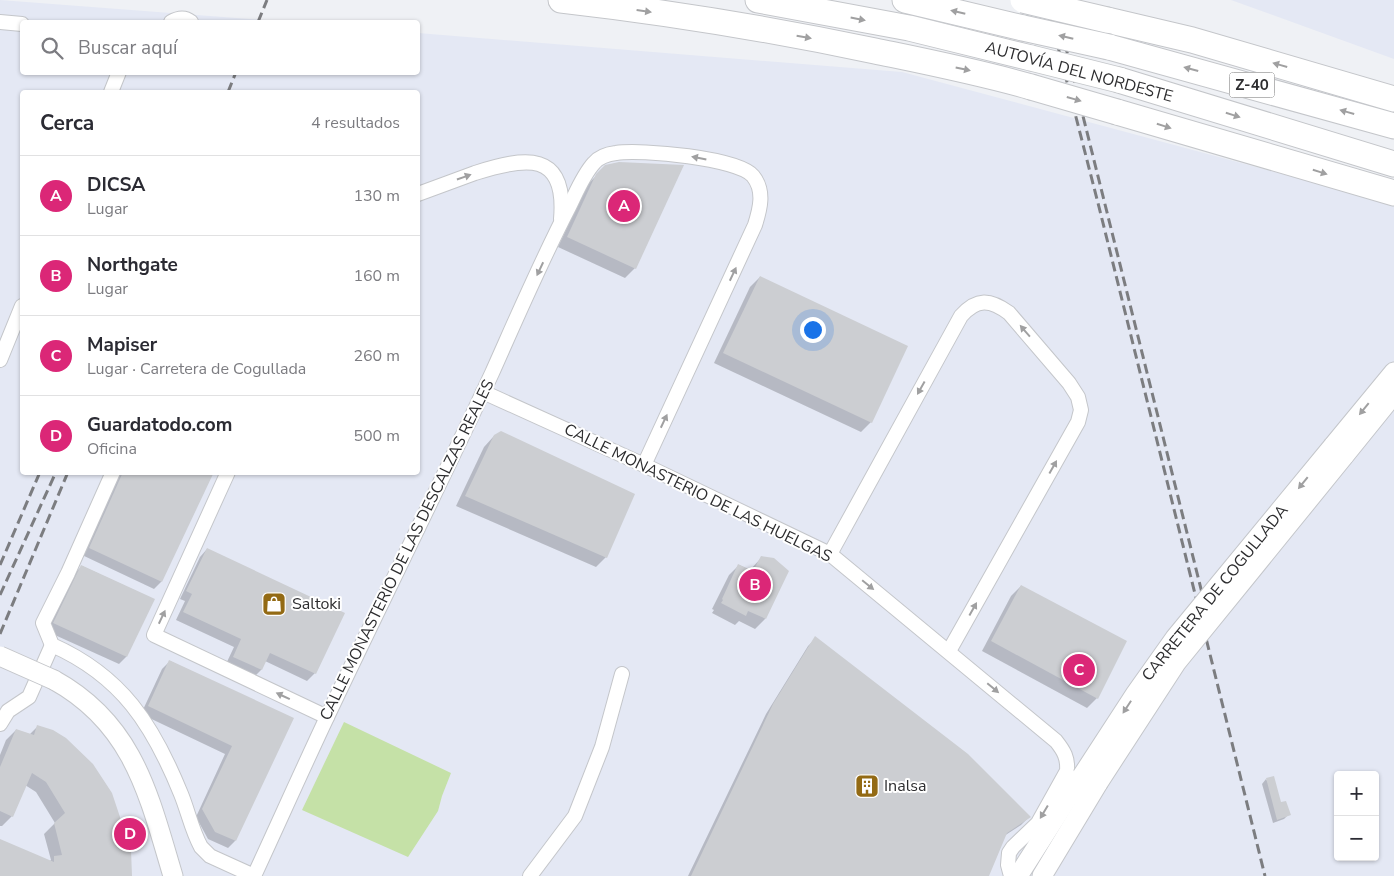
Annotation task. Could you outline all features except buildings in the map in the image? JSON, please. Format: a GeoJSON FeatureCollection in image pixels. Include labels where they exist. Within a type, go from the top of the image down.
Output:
{"type":"FeatureCollection","features":[{"type":"Feature","properties":{"kind":"highway"},"geometry":{"type":"LineString","coordinates":[[561,0],[694,18],[826,41],[983,73],[1394,193]]}},
{"type":"Feature","properties":{"kind":"highway","name":"AUTOVÍA DEL NORDESTE"},"geometry":{"type":"LineString","coordinates":[[758,0],[909,28],[1119,80],[1394,164]]}},
{"type":"Feature","properties":{"kind":"highway","name":"AUTOVÍA DEL NORDESTE"},"geometry":{"type":"LineString","coordinates":[[905,0],[1109,47],[1394,126]]}},
{"type":"Feature","properties":{"kind":"highway"},"geometry":{"type":"LineString","coordinates":[[1023,0],[1192,40],[1394,99]]}},
{"type":"Feature","properties":{"kind":"highway"},"geometry":{"type":"LineString","coordinates":[[1312,75],[1351,80],[1394,92]]}},
{"type":"Feature","properties":{"kind":"street"},"geometry":{"type":"LineString","coordinates":[[2,27],[20,24]]}},
{"type":"Feature","properties":{"kind":"street"},"geometry":{"type":"LineString","coordinates":[[112,90],[118,75]]}},
{"type":"Feature","properties":{"kind":"street","name":"CALLE MONASTERIO DE LAS DESCALZAS REALES"},"geometry":{"type":"LineString","coordinates":[[254,876],[327,717],[483,392],[560,224],[594,162],[615,153],[629,152],[694,156],[745,169],[758,184],[761,196],[760,209],[755,225],[644,465]]}},
{"type":"Feature","properties":{"kind":"street"},"geometry":{"type":"LineString","coordinates":[[420,193],[495,167],[513,163],[534,162],[549,169],[559,184],[562,195],[560,224]]}},
{"type":"Feature","properties":{"kind":"street"},"geometry":{"type":"LineString","coordinates":[[830,554],[960,316],[969,306],[978,303],[999,305],[1009,312],[1069,383],[1078,397],[1081,410],[1078,422],[949,651]]}},
{"type":"Feature","properties":{"kind":"street"},"geometry":{"type":"LineString","coordinates":[[0,360],[20,311]]}},
{"type":"Feature","properties":{"kind":"street","name":"CARRETERA DE COGULLADA"},"geometry":{"type":"LineString","coordinates":[[1339,451],[1394,372]]}},
{"type":"Feature","properties":{"kind":"street","name":"CALLE MONASTERIO DE LAS HUELGAS"},"geometry":{"type":"LineString","coordinates":[[483,392],[644,465],[830,554],[949,651],[1056,742],[1064,751],[1068,762],[1067,771],[1038,823],[1013,847],[1008,859],[1011,876]]}},
{"type":"Feature","properties":{"kind":"street","name":"CARRETERA DE COGULLADA"},"geometry":{"type":"LineString","coordinates":[[1042,876],[1136,693],[1175,638],[1339,451],[1394,394]]}},
{"type":"Feature","properties":{"kind":"street"},"geometry":{"type":"LineString","coordinates":[[112,475],[43,624],[52,645],[94,668],[138,711],[161,748],[183,798],[198,843],[204,851],[210,856],[254,876]]}},
{"type":"Feature","properties":{"kind":"street"},"geometry":{"type":"LineString","coordinates":[[227,475],[154,635],[327,717]]}},
{"type":"Feature","properties":{"kind":"street"},"geometry":{"type":"LineString","coordinates":[[0,724],[8,711],[29,697],[52,645]]}},
{"type":"Feature","properties":{"kind":"street"},"geometry":{"type":"LineString","coordinates":[[0,656],[64,686],[88,704],[107,722],[124,744],[146,789],[173,876]]}},
{"type":"Feature","properties":{"kind":"street"},"geometry":{"type":"LineString","coordinates":[[530,876],[575,816],[602,747],[622,674]]}},
{"type":"Feature","properties":{"kind":"street","name":"CARRETERA DE COGULLADA"},"geometry":{"type":"LineString","coordinates":[[1018,876],[1090,780]]}},
{"type":"Feature","properties":{"kind":"shaded area"},"geometry":{"type":"Polygon","coordinates":[[[0,0],[264,20],[20,20],[20,75],[420,75],[420,33],[902,72],[1394,204],[1394,876],[0,876],[0,0]]]}},
{"type":"Feature","properties":{"kind":"shaded area"},"geometry":{"type":"Polygon","coordinates":[[[1231,0],[1394,0],[1394,59],[1231,0]]]}},
{"type":"Feature","properties":{"kind":"green space"},"geometry":{"type":"Polygon","coordinates":[[[344,722],[451,773],[438,811],[408,857],[302,810],[344,722]]]}},
{"type":"Feature","properties":{"kind":"railway"},"geometry":{"type":"LineString","coordinates":[[259,20],[267,0]]}},
{"type":"Feature","properties":{"kind":"railway"},"geometry":{"type":"LineString","coordinates":[[1046,0],[1265,876]]}},
{"type":"Feature","properties":{"kind":"railway"},"geometry":{"type":"LineString","coordinates":[[1054,0],[1209,621]]}},
{"type":"Feature","properties":{"kind":"railway"},"geometry":{"type":"LineString","coordinates":[[229,90],[235,75]]}},
{"type":"Feature","properties":{"kind":"railway"},"geometry":{"type":"LineString","coordinates":[[0,565],[39,475]]}},
{"type":"Feature","properties":{"kind":"railway"},"geometry":{"type":"LineString","coordinates":[[0,595],[55,475]]}},
{"type":"Feature","properties":{"kind":"railway"},"geometry":{"type":"LineString","coordinates":[[0,634],[67,475]]}},
{"type":"Feature","properties":{"kind":"place","name":"DICSA"},"geometry":{"type":"Point","coordinates":[624,206]}},
{"type":"Feature","properties":{"kind":"place","name":"Northgate"},"geometry":{"type":"Point","coordinates":[755,585]}},
{"type":"Feature","properties":{"kind":"place","name":"Saltoki"},"geometry":{"type":"Point","coordinates":[274,604]}},
{"type":"Feature","properties":{"kind":"place","name":"Mapiser"},"geometry":{"type":"Point","coordinates":[1079,670]}},
{"type":"Feature","properties":{"kind":"place","name":"Inalsa"},"geometry":{"type":"Point","coordinates":[867,786]}},
{"type":"Feature","properties":{"kind":"place","name":"Guardatodo.com"},"geometry":{"type":"Point","coordinates":[130,834]}}]}
